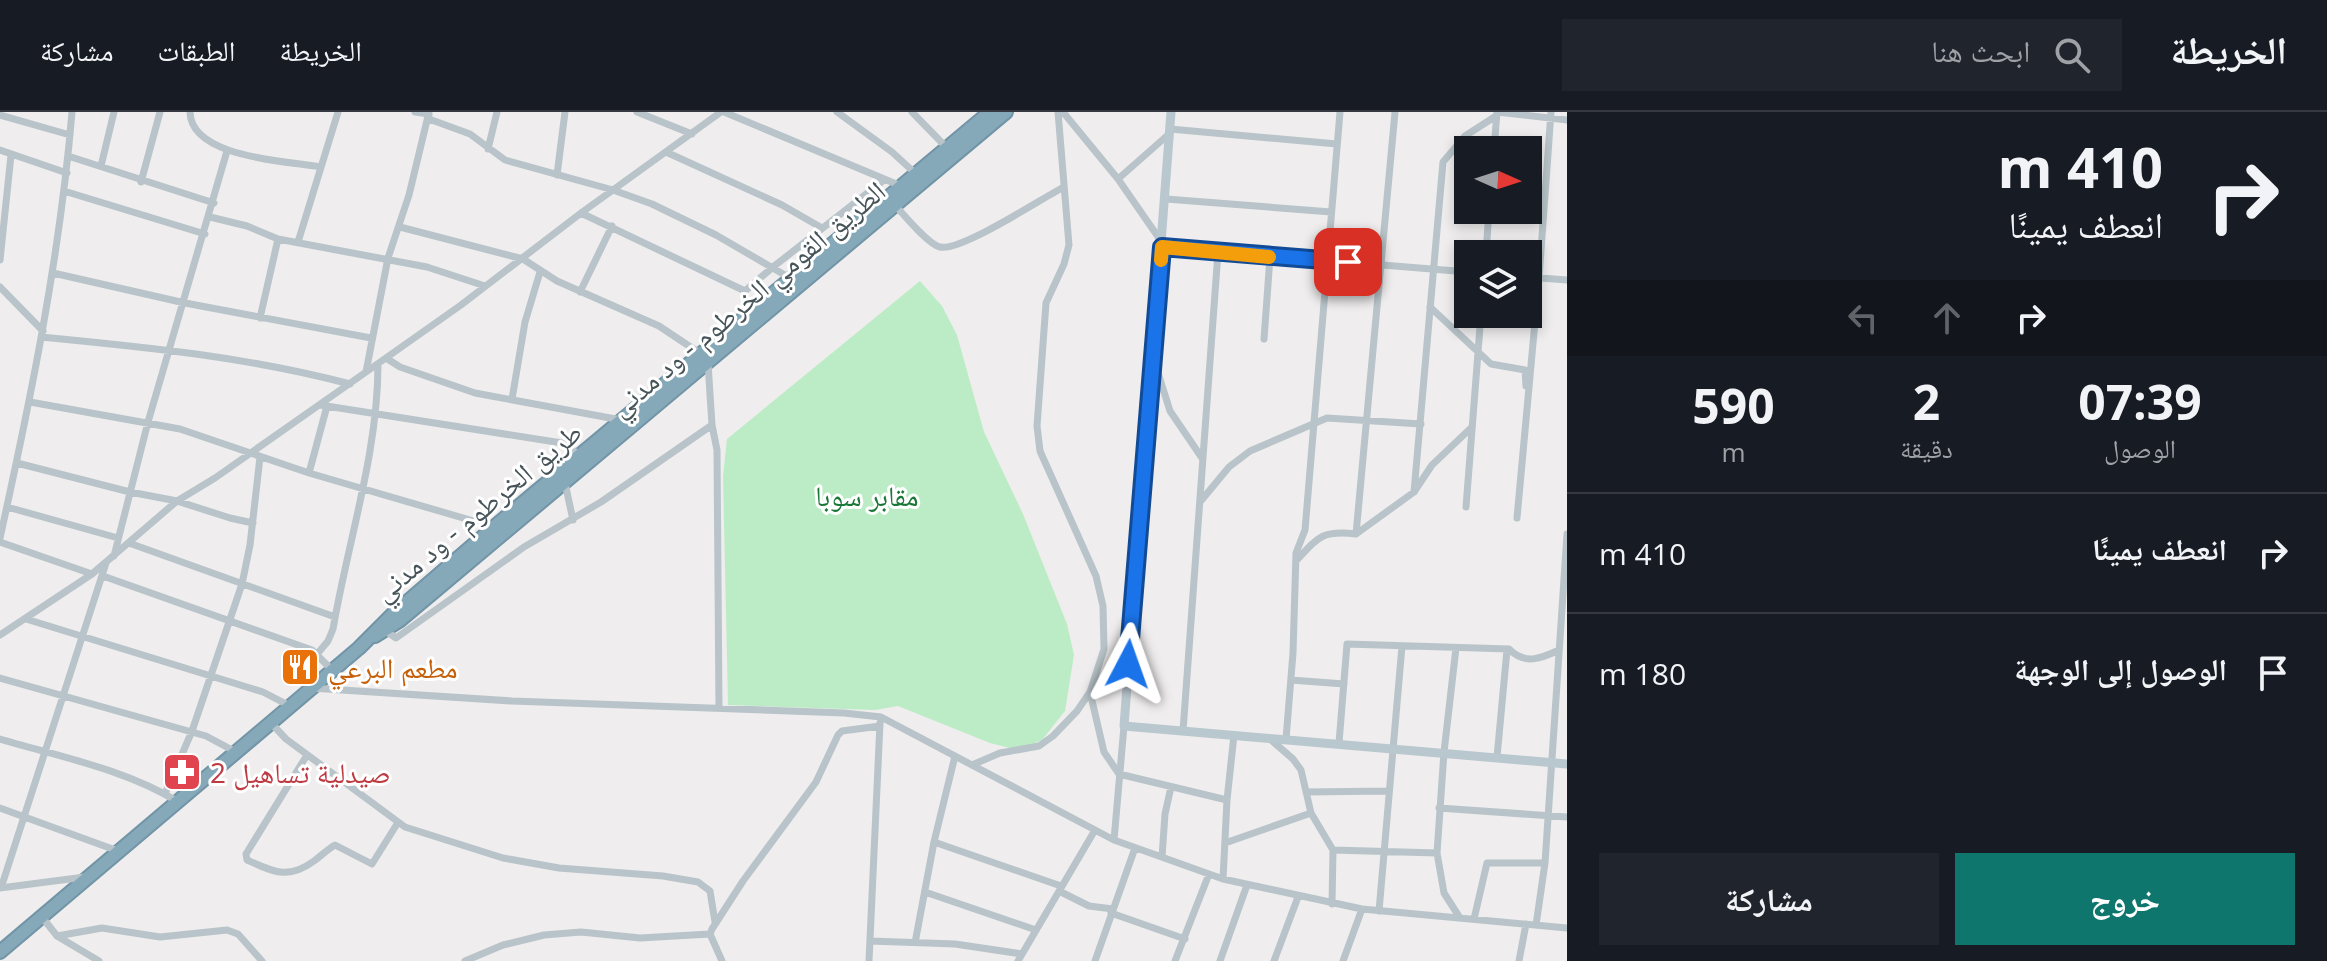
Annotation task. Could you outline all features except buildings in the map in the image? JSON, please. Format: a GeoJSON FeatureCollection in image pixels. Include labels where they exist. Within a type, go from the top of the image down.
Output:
{"type":"FeatureCollection","features":[{"type":"Feature","properties":{"kind":"highway","name":"الطريق القومي الخرطوم - ود مدني"},"geometry":{"type":"LineString","coordinates":[[368,639],[565,481],[705,358],[1006,112]]}},
{"type":"Feature","properties":{"kind":"highway","name":"طريق الخرطوم - ود مدني"},"geometry":{"type":"LineString","coordinates":[[383,628],[494,527],[621,420],[705,358],[790,278],[947,148],[983,114]]}},
{"type":"Feature","properties":{"kind":"highway","name":"طريق الخرطوم - ود مدني"},"geometry":{"type":"LineString","coordinates":[[0,952],[368,639]]}},
{"type":"Feature","properties":{"kind":"street"},"geometry":{"type":"LineString","coordinates":[[72,112],[67,173],[43,334],[0,540],[92,574]]}},
{"type":"Feature","properties":{"kind":"street"},"geometry":{"type":"LineString","coordinates":[[101,166],[114,112]]}},
{"type":"Feature","properties":{"kind":"street"},"geometry":{"type":"LineString","coordinates":[[141,182],[160,112]]}},
{"type":"Feature","properties":{"kind":"street"},"geometry":{"type":"LineString","coordinates":[[190,112],[190,120],[198,134],[227,151],[321,167]]}},
{"type":"Feature","properties":{"kind":"street"},"geometry":{"type":"LineString","coordinates":[[298,242],[338,112]]}},
{"type":"Feature","properties":{"kind":"street"},"geometry":{"type":"LineString","coordinates":[[415,112],[429,113]]}},
{"type":"Feature","properties":{"kind":"street"},"geometry":{"type":"LineString","coordinates":[[488,149],[497,112]]}},
{"type":"Feature","properties":{"kind":"street"},"geometry":{"type":"LineString","coordinates":[[557,175],[565,112]]}},
{"type":"Feature","properties":{"kind":"street"},"geometry":{"type":"LineString","coordinates":[[637,112],[692,134]]}},
{"type":"Feature","properties":{"kind":"street"},"geometry":{"type":"LineString","coordinates":[[0,635],[92,574],[177,501],[324,405],[581,213],[725,112],[901,186]]}},
{"type":"Feature","properties":{"kind":"street"},"geometry":{"type":"LineString","coordinates":[[837,112],[892,152],[916,174]]}},
{"type":"Feature","properties":{"kind":"street"},"geometry":{"type":"LineString","coordinates":[[912,112],[947,148]]}},
{"type":"Feature","properties":{"kind":"street"},"geometry":{"type":"LineString","coordinates":[[1060,112],[1118,179],[1162,245],[1270,257],[1454,271]]}},
{"type":"Feature","properties":{"kind":"street"},"geometry":{"type":"LineString","coordinates":[[972,765],[1000,753],[1039,746],[1053,736],[1090,692],[1104,649],[1103,606],[1096,576],[1040,451],[1037,426],[1046,303],[1068,254],[1060,112]]}},
{"type":"Feature","properties":{"kind":"street"},"geometry":{"type":"LineString","coordinates":[[1114,840],[1171,112]]}},
{"type":"Feature","properties":{"kind":"street"},"geometry":{"type":"LineString","coordinates":[[1286,739],[1296,561],[1298,544],[1305,530],[1340,112]]}},
{"type":"Feature","properties":{"kind":"street"},"geometry":{"type":"LineString","coordinates":[[1356,534],[1395,112]]}},
{"type":"Feature","properties":{"kind":"street"},"geometry":{"type":"LineString","coordinates":[[429,113],[429,119],[470,134],[505,160],[613,190],[684,219],[790,278]]}},
{"type":"Feature","properties":{"kind":"street"},"geometry":{"type":"LineString","coordinates":[[366,372],[388,258],[400,227],[429,113]]}},
{"type":"Feature","properties":{"kind":"street"},"geometry":{"type":"LineString","coordinates":[[1495,136],[1497,113]]}},
{"type":"Feature","properties":{"kind":"street"},"geometry":{"type":"LineString","coordinates":[[1414,492],[1443,162],[1465,136],[1497,113],[1550,115],[1567,120]]}},
{"type":"Feature","properties":{"kind":"street"},"geometry":{"type":"LineString","coordinates":[[0,115],[70,135]]}},
{"type":"Feature","properties":{"kind":"street"},"geometry":{"type":"LineString","coordinates":[[1542,240],[1550,115]]}},
{"type":"Feature","properties":{"kind":"street"},"geometry":{"type":"LineString","coordinates":[[1118,179],[1170,132],[1337,144]]}},
{"type":"Feature","properties":{"kind":"street"},"geometry":{"type":"LineString","coordinates":[[0,150],[67,173]]}},
{"type":"Feature","properties":{"kind":"street"},"geometry":{"type":"LineString","coordinates":[[114,556],[148,422],[227,151]]}},
{"type":"Feature","properties":{"kind":"street"},"geometry":{"type":"LineString","coordinates":[[666,152],[782,205],[822,228]]}},
{"type":"Feature","properties":{"kind":"street"},"geometry":{"type":"LineString","coordinates":[[0,260],[11,155]]}},
{"type":"Feature","properties":{"kind":"street"},"geometry":{"type":"LineString","coordinates":[[68,156],[214,203]]}},
{"type":"Feature","properties":{"kind":"street"},"geometry":{"type":"LineString","coordinates":[[581,213],[745,291],[884,180]]}},
{"type":"Feature","properties":{"kind":"street"},"geometry":{"type":"LineString","coordinates":[[895,205],[934,244],[949,247],[986,231],[1062,188]]}},
{"type":"Feature","properties":{"kind":"street"},"geometry":{"type":"LineString","coordinates":[[64,191],[205,234]]}},
{"type":"Feature","properties":{"kind":"street"},"geometry":{"type":"LineString","coordinates":[[1166,199],[1331,212]]}},
{"type":"Feature","properties":{"kind":"street"},"geometry":{"type":"LineString","coordinates":[[843,213],[855,224]]}},
{"type":"Feature","properties":{"kind":"street"},"geometry":{"type":"LineString","coordinates":[[210,217],[247,226],[278,239],[388,258],[485,286]]}},
{"type":"Feature","properties":{"kind":"street"},"geometry":{"type":"LineString","coordinates":[[580,292],[612,226]]}},
{"type":"Feature","properties":{"kind":"street"},"geometry":{"type":"LineString","coordinates":[[400,227],[523,259],[540,272],[580,292],[659,326],[705,358],[717,450],[719,708]]}},
{"type":"Feature","properties":{"kind":"street"},"geometry":{"type":"LineString","coordinates":[[260,318],[278,239]]}},
{"type":"Feature","properties":{"kind":"street"},"geometry":{"type":"LineString","coordinates":[[1183,731],[1218,252]]}},
{"type":"Feature","properties":{"kind":"street"},"geometry":{"type":"LineString","coordinates":[[1264,339],[1270,257]]}},
{"type":"Feature","properties":{"kind":"street"},"geometry":{"type":"LineString","coordinates":[[512,399],[525,322],[540,272]]}},
{"type":"Feature","properties":{"kind":"street"},"geometry":{"type":"LineString","coordinates":[[53,273],[185,303],[371,338]]}},
{"type":"Feature","properties":{"kind":"street"},"geometry":{"type":"LineString","coordinates":[[1542,278],[1567,280]]}},
{"type":"Feature","properties":{"kind":"street"},"geometry":{"type":"LineString","coordinates":[[0,287],[43,334],[170,349],[350,384]]}},
{"type":"Feature","properties":{"kind":"street"},"geometry":{"type":"LineString","coordinates":[[1430,307],[1491,364],[1525,370],[1528,408]]}},
{"type":"Feature","properties":{"kind":"street"},"geometry":{"type":"LineString","coordinates":[[1466,507],[1480,328]]}},
{"type":"Feature","properties":{"kind":"street"},"geometry":{"type":"LineString","coordinates":[[1517,518],[1535,328]]}},
{"type":"Feature","properties":{"kind":"street"},"geometry":{"type":"LineString","coordinates":[[386,358],[400,367],[475,393],[621,420]]}},
{"type":"Feature","properties":{"kind":"street"},"geometry":{"type":"LineString","coordinates":[[1153,358],[1170,411],[1202,458]]}},
{"type":"Feature","properties":{"kind":"street"},"geometry":{"type":"LineString","coordinates":[[318,653],[331,636],[335,617],[375,412],[378,364]]}},
{"type":"Feature","properties":{"kind":"street"},"geometry":{"type":"LineString","coordinates":[[30,402],[180,429],[309,473],[494,527]]}},
{"type":"Feature","properties":{"kind":"street"},"geometry":{"type":"LineString","coordinates":[[324,405],[562,443],[581,456]]}},
{"type":"Feature","properties":{"kind":"street"},"geometry":{"type":"LineString","coordinates":[[309,473],[324,405]]}},
{"type":"Feature","properties":{"kind":"street"},"geometry":{"type":"LineString","coordinates":[[1199,502],[1229,467],[1250,451],[1327,418],[1421,424]]}},
{"type":"Feature","properties":{"kind":"street"},"geometry":{"type":"LineString","coordinates":[[383,628],[396,638],[524,547],[573,520],[712,425]]}},
{"type":"Feature","properties":{"kind":"street"},"geometry":{"type":"LineString","coordinates":[[1296,561],[1319,536],[1335,532],[1356,534],[1414,492],[1432,465],[1472,427]]}},
{"type":"Feature","properties":{"kind":"street"},"geometry":{"type":"LineString","coordinates":[[165,794],[192,731],[242,584],[260,457]]}},
{"type":"Feature","properties":{"kind":"street"},"geometry":{"type":"LineString","coordinates":[[17,463],[177,501],[253,523]]}},
{"type":"Feature","properties":{"kind":"street"},"geometry":{"type":"LineString","coordinates":[[565,481],[573,520]]}},
{"type":"Feature","properties":{"kind":"street"},"geometry":{"type":"LineString","coordinates":[[7,507],[118,538]]}},
{"type":"Feature","properties":{"kind":"street"},"geometry":{"type":"LineString","coordinates":[[1536,925],[1545,863],[1567,534]]}},
{"type":"Feature","properties":{"kind":"street"},"geometry":{"type":"LineString","coordinates":[[129,543],[335,617]]}},
{"type":"Feature","properties":{"kind":"street"},"geometry":{"type":"LineString","coordinates":[[91,876],[1,888],[106,563]]}},
{"type":"Feature","properties":{"kind":"street"},"geometry":{"type":"LineString","coordinates":[[103,576],[318,653],[332,670]]}},
{"type":"Feature","properties":{"kind":"street"},"geometry":{"type":"LineString","coordinates":[[26,619],[263,692],[290,706]]}},
{"type":"Feature","properties":{"kind":"street"},"geometry":{"type":"LineString","coordinates":[[1339,743],[1347,644],[1507,650],[1521,658],[1534,660],[1559,650]]}},
{"type":"Feature","properties":{"kind":"street"},"geometry":{"type":"LineString","coordinates":[[1379,911],[1402,646]]}},
{"type":"Feature","properties":{"kind":"street"},"geometry":{"type":"LineString","coordinates":[[1456,648],[1437,853],[1444,893],[1460,918]]}},
{"type":"Feature","properties":{"kind":"street"},"geometry":{"type":"LineString","coordinates":[[1497,757],[1507,650]]}},
{"type":"Feature","properties":{"kind":"street"},"geometry":{"type":"LineString","coordinates":[[0,678],[192,731],[236,752]]}},
{"type":"Feature","properties":{"kind":"street"},"geometry":{"type":"LineString","coordinates":[[1291,680],[1344,684]]}},
{"type":"Feature","properties":{"kind":"street"},"geometry":{"type":"LineString","coordinates":[[311,688],[512,701],[881,717],[1114,840],[1223,879],[1362,909],[1567,928]]}},
{"type":"Feature","properties":{"kind":"street"},"geometry":{"type":"LineString","coordinates":[[1090,692],[1104,752],[1119,774],[1227,800]]}},
{"type":"Feature","properties":{"kind":"street"},"geometry":{"type":"LineString","coordinates":[[871,960],[881,717]]}},
{"type":"Feature","properties":{"kind":"street"},"geometry":{"type":"LineString","coordinates":[[271,723],[307,755],[397,824],[465,848],[542,866],[698,882],[710,891],[715,922]]}},
{"type":"Feature","properties":{"kind":"street"},"geometry":{"type":"LineString","coordinates":[[722,961],[710,934],[715,922],[816,782],[839,733],[880,726]]}},
{"type":"Feature","properties":{"kind":"street"},"geometry":{"type":"LineString","coordinates":[[1124,726],[1567,764]]}},
{"type":"Feature","properties":{"kind":"street"},"geometry":{"type":"LineString","coordinates":[[1223,879],[1234,735]]}},
{"type":"Feature","properties":{"kind":"street"},"geometry":{"type":"LineString","coordinates":[[1269,738],[1301,770],[1311,813],[1333,850],[1332,904]]}},
{"type":"Feature","properties":{"kind":"street"},"geometry":{"type":"LineString","coordinates":[[0,739],[118,775],[178,802]]}},
{"type":"Feature","properties":{"kind":"street"},"geometry":{"type":"LineString","coordinates":[[307,755],[254,839],[246,854],[247,860],[277,873],[289,873],[311,863],[335,845],[372,864],[397,824]]}},
{"type":"Feature","properties":{"kind":"street"},"geometry":{"type":"LineString","coordinates":[[915,943],[934,842],[955,756]]}},
{"type":"Feature","properties":{"kind":"street"},"geometry":{"type":"LineString","coordinates":[[1162,857],[1165,814],[1171,787]]}},
{"type":"Feature","properties":{"kind":"street"},"geometry":{"type":"LineString","coordinates":[[1306,792],[1388,791]]}},
{"type":"Feature","properties":{"kind":"street"},"geometry":{"type":"LineString","coordinates":[[0,808],[120,852]]}},
{"type":"Feature","properties":{"kind":"street"},"geometry":{"type":"LineString","coordinates":[[1439,808],[1567,817]]}},
{"type":"Feature","properties":{"kind":"street"},"geometry":{"type":"LineString","coordinates":[[1225,843],[1311,813]]}},
{"type":"Feature","properties":{"kind":"street"},"geometry":{"type":"LineString","coordinates":[[870,941],[955,944],[1020,957],[1095,830]]}},
{"type":"Feature","properties":{"kind":"street"},"geometry":{"type":"LineString","coordinates":[[934,842],[1060,888],[1089,906],[1112,911],[1185,939]]}},
{"type":"Feature","properties":{"kind":"street"},"geometry":{"type":"LineString","coordinates":[[1095,961],[1135,848]]}},
{"type":"Feature","properties":{"kind":"street"},"geometry":{"type":"LineString","coordinates":[[1333,850],[1437,853]]}},
{"type":"Feature","properties":{"kind":"street"},"geometry":{"type":"LineString","coordinates":[[1474,919],[1487,863],[1545,863]]}},
{"type":"Feature","properties":{"kind":"street"},"geometry":{"type":"LineString","coordinates":[[1175,961],[1209,874]]}},
{"type":"Feature","properties":{"kind":"street"},"geometry":{"type":"LineString","coordinates":[[1220,961],[1247,885]]}},
{"type":"Feature","properties":{"kind":"street"},"geometry":{"type":"LineString","coordinates":[[925,892],[1036,930]]}},
{"type":"Feature","properties":{"kind":"street"},"geometry":{"type":"LineString","coordinates":[[1274,961],[1298,897]]}},
{"type":"Feature","properties":{"kind":"street"},"geometry":{"type":"LineString","coordinates":[[1343,961],[1362,909]]}},
{"type":"Feature","properties":{"kind":"street"},"geometry":{"type":"LineString","coordinates":[[42,917],[57,936],[99,961]]}},
{"type":"Feature","properties":{"kind":"street"},"geometry":{"type":"LineString","coordinates":[[1519,961],[1526,924]]}},
{"type":"Feature","properties":{"kind":"street"},"geometry":{"type":"LineString","coordinates":[[57,936],[102,928],[160,937],[227,930],[238,934],[262,961]]}},
{"type":"Feature","properties":{"kind":"street"},"geometry":{"type":"LineString","coordinates":[[465,961],[503,945],[556,933],[581,932],[640,938],[710,934]]}},
{"type":"Feature","properties":{"kind":"green space","name":"مقابر سوبا"},"geometry":{"type":"Polygon","coordinates":[[[920,281],[942,306],[957,335],[984,432],[1023,514],[1067,624],[1074,655],[1065,711],[1042,740],[1023,748],[990,743],[898,706],[875,710],[728,705],[723,476],[727,439],[920,281]]]}},
{"type":"Feature","properties":{"kind":"slow traffic"},"geometry":{"type":"LineString","coordinates":[[1161,260],[1162,247],[1269,257]]}},
{"type":"Feature","properties":{"kind":"place","name":"مطعم البرعي"},"geometry":{"type":"Point","coordinates":[300,667]}},
{"type":"Feature","properties":{"kind":"place","name":"صيدلية تساهيل 2"},"geometry":{"type":"Point","coordinates":[182,772]}},
{"type":"Feature","properties":{"kind":"route"},"geometry":{"type":"LineString","coordinates":[[1128,664],[1162,247],[1348,262]]}}]}
